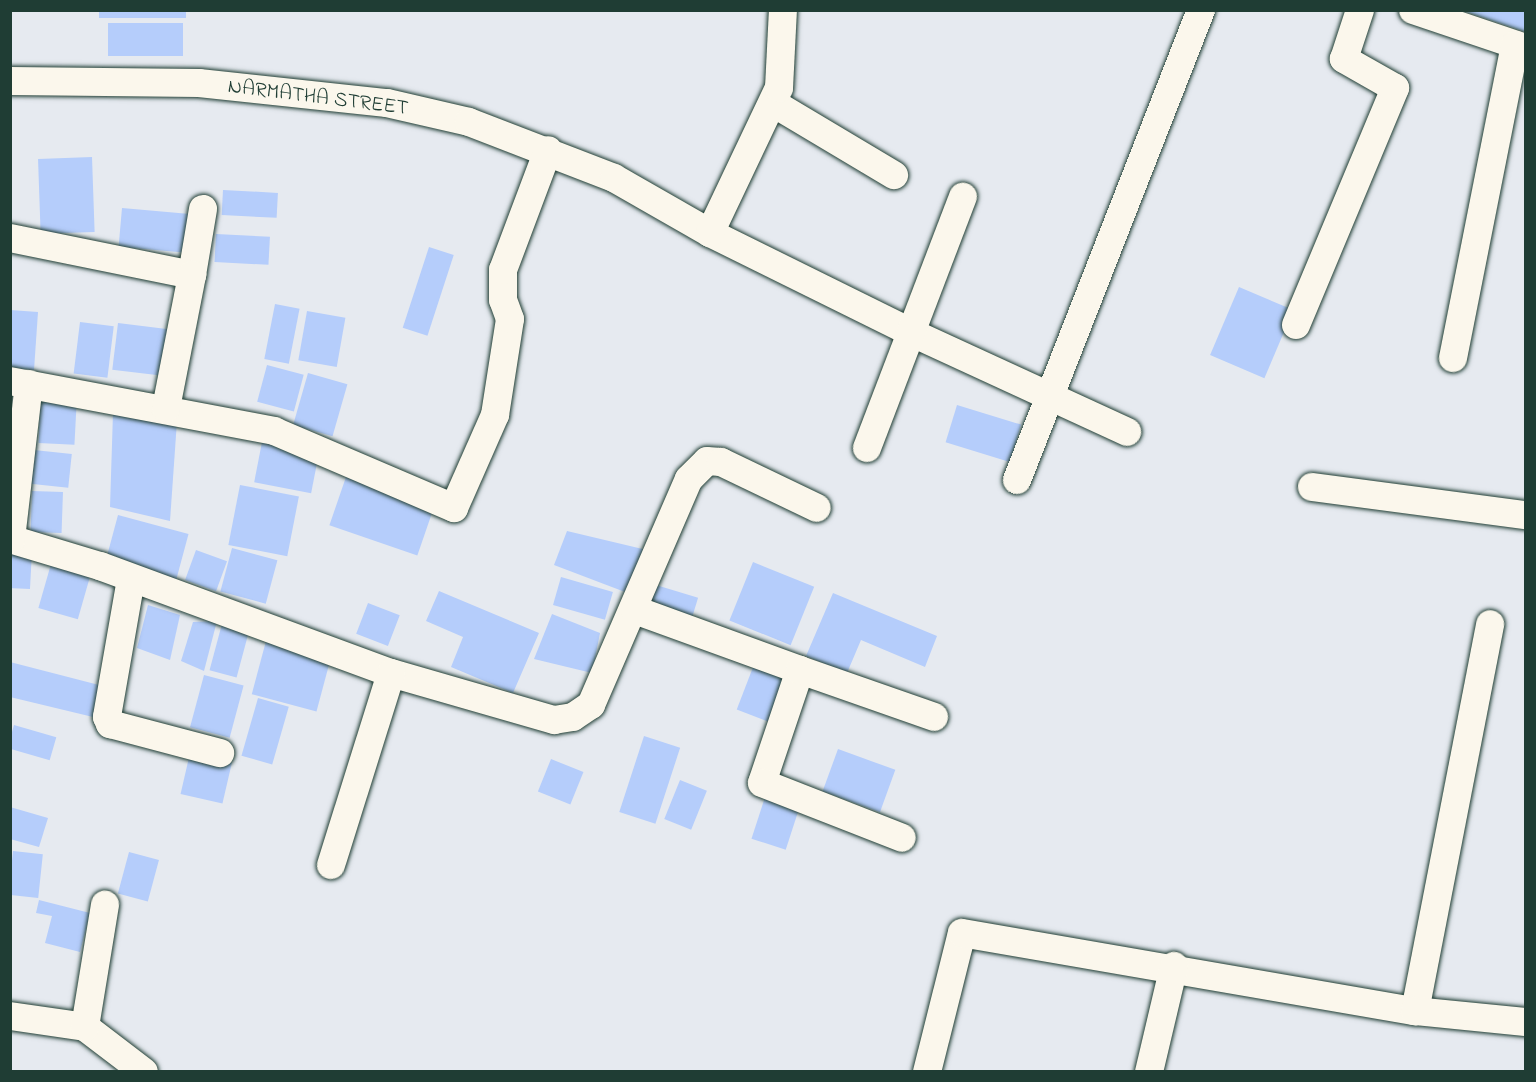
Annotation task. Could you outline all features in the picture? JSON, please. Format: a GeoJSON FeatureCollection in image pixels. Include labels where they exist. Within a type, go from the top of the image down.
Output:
{"type":"FeatureCollection","features":[{"type":"Feature","properties":{"kind":"street"},"geometry":{"type":"LineString","coordinates":[[710,233],[779,88],[783,10]]}},
{"type":"Feature","properties":{"kind":"street"},"geometry":{"type":"LineString","coordinates":[[1017,480],[1046,398],[1201,10]]}},
{"type":"Feature","properties":{"kind":"street"},"geometry":{"type":"LineString","coordinates":[[1296,325],[1395,88],[1344,60],[1360,10]]}},
{"type":"Feature","properties":{"kind":"street"},"geometry":{"type":"LineString","coordinates":[[1413,10],[1520,46],[1453,358]]}},
{"type":"Feature","properties":{"kind":"street","name":"NARMATHA STREET"},"geometry":{"type":"LineString","coordinates":[[10,81],[199,83],[387,103],[469,122],[548,150],[614,178],[710,233],[1046,398],[1127,432]]}},
{"type":"Feature","properties":{"kind":"street"},"geometry":{"type":"LineString","coordinates":[[773,103],[894,175]]}},
{"type":"Feature","properties":{"kind":"street"},"geometry":{"type":"LineString","coordinates":[[548,150],[503,270],[503,300],[510,319],[495,416],[454,508],[274,431],[166,408],[20,383],[11,539],[131,579],[391,673],[554,720],[573,717],[591,705],[689,479],[707,461],[721,462],[818,508]]}},
{"type":"Feature","properties":{"kind":"street"},"geometry":{"type":"LineString","coordinates":[[867,448],[963,197]]}},
{"type":"Feature","properties":{"kind":"street"},"geometry":{"type":"LineString","coordinates":[[166,408],[203,208]]}},
{"type":"Feature","properties":{"kind":"street"},"geometry":{"type":"LineString","coordinates":[[10,237],[192,275]]}},
{"type":"Feature","properties":{"kind":"street"},"geometry":{"type":"LineString","coordinates":[[1312,487],[1526,515]]}},
{"type":"Feature","properties":{"kind":"street"},"geometry":{"type":"LineString","coordinates":[[131,579],[107,717],[110,724],[220,753]]}},
{"type":"Feature","properties":{"kind":"street"},"geometry":{"type":"LineString","coordinates":[[634,610],[934,717]]}},
{"type":"Feature","properties":{"kind":"street"},"geometry":{"type":"LineString","coordinates":[[1415,1011],[1490,624]]}},
{"type":"Feature","properties":{"kind":"street"},"geometry":{"type":"LineString","coordinates":[[800,670],[762,783],[902,838]]}},
{"type":"Feature","properties":{"kind":"street"},"geometry":{"type":"LineString","coordinates":[[331,865],[391,673]]}},
{"type":"Feature","properties":{"kind":"street"},"geometry":{"type":"LineString","coordinates":[[85,1027],[105,905]]}},
{"type":"Feature","properties":{"kind":"street"},"geometry":{"type":"LineString","coordinates":[[927,1071],[962,933],[1174,966],[1415,1011],[1526,1022]]}},
{"type":"Feature","properties":{"kind":"street"},"geometry":{"type":"LineString","coordinates":[[1149,1071],[1174,966]]}},
{"type":"Feature","properties":{"kind":"street"},"geometry":{"type":"LineString","coordinates":[[10,1016],[85,1027],[144,1071]]}},
{"type":"Feature","properties":{"kind":"building"},"geometry":{"type":"Polygon","coordinates":[[[99,10],[186,10],[186,18],[99,18],[99,10]]]}},
{"type":"Feature","properties":{"kind":"building"},"geometry":{"type":"Polygon","coordinates":[[[1526,10],[1526,32],[1464,11],[1526,10]]]}},
{"type":"Feature","properties":{"kind":"building"},"geometry":{"type":"Polygon","coordinates":[[[108,23],[183,23],[183,56],[108,56],[108,23]]]}},
{"type":"Feature","properties":{"kind":"building"},"geometry":{"type":"Polygon","coordinates":[[[92,157],[95,232],[41,234],[38,159],[92,157]]]}},
{"type":"Feature","properties":{"kind":"building"},"geometry":{"type":"Polygon","coordinates":[[[223,190],[278,193],[277,218],[222,215],[223,190]]]}},
{"type":"Feature","properties":{"kind":"building"},"geometry":{"type":"Polygon","coordinates":[[[122,208],[193,214],[189,253],[119,247],[122,208]]]}},
{"type":"Feature","properties":{"kind":"building"},"geometry":{"type":"Polygon","coordinates":[[[216,234],[270,237],[268,265],[215,262],[216,234]]]}},
{"type":"Feature","properties":{"kind":"building"},"geometry":{"type":"Polygon","coordinates":[[[429,247],[454,255],[427,336],[403,328],[429,247]]]}},
{"type":"Feature","properties":{"kind":"building"},"geometry":{"type":"Polygon","coordinates":[[[1239,287],[1293,310],[1264,378],[1210,355],[1239,287]]]}},
{"type":"Feature","properties":{"kind":"building"},"geometry":{"type":"Polygon","coordinates":[[[275,304],[300,309],[289,364],[264,359],[275,304]]]}},
{"type":"Feature","properties":{"kind":"building"},"geometry":{"type":"Polygon","coordinates":[[[10,310],[38,312],[34,370],[10,368],[10,310]]]}},
{"type":"Feature","properties":{"kind":"building"},"geometry":{"type":"Polygon","coordinates":[[[307,311],[345,318],[337,367],[298,360],[307,311]]]}},
{"type":"Feature","properties":{"kind":"building"},"geometry":{"type":"Polygon","coordinates":[[[80,322],[114,326],[107,378],[74,374],[80,322]]]}},
{"type":"Feature","properties":{"kind":"building"},"geometry":{"type":"Polygon","coordinates":[[[118,323],[169,329],[163,376],[112,370],[118,323]]]}},
{"type":"Feature","properties":{"kind":"building"},"geometry":{"type":"Polygon","coordinates":[[[267,365],[304,375],[294,412],[257,402],[267,365]]]}},
{"type":"Feature","properties":{"kind":"building"},"geometry":{"type":"Polygon","coordinates":[[[308,373],[347,384],[333,436],[293,425],[308,373]]]}},
{"type":"Feature","properties":{"kind":"building"},"geometry":{"type":"Polygon","coordinates":[[[41,395],[77,397],[74,445],[38,443],[41,395]]]}},
{"type":"Feature","properties":{"kind":"building"},"geometry":{"type":"Polygon","coordinates":[[[957,405],[1021,425],[1010,462],[946,442],[957,405]]]}},
{"type":"Feature","properties":{"kind":"building"},"geometry":{"type":"Polygon","coordinates":[[[113,413],[177,421],[170,521],[110,507],[113,413]]]}},
{"type":"Feature","properties":{"kind":"building"},"geometry":{"type":"Polygon","coordinates":[[[262,442],[319,453],[311,493],[254,482],[262,442]]]}},
{"type":"Feature","properties":{"kind":"building"},"geometry":{"type":"Polygon","coordinates":[[[34,450],[72,454],[68,488],[30,484],[34,450]]]}},
{"type":"Feature","properties":{"kind":"building"},"geometry":{"type":"Polygon","coordinates":[[[346,477],[434,507],[417,555],[329,525],[346,477]]]}},
{"type":"Feature","properties":{"kind":"building"},"geometry":{"type":"Polygon","coordinates":[[[240,485],[299,496],[287,556],[228,545],[240,485]]]}},
{"type":"Feature","properties":{"kind":"building"},"geometry":{"type":"Polygon","coordinates":[[[32,491],[63,492],[62,533],[31,532],[32,491]]]}},
{"type":"Feature","properties":{"kind":"building"},"geometry":{"type":"Polygon","coordinates":[[[118,515],[189,534],[176,581],[105,562],[118,515]]]}},
{"type":"Feature","properties":{"kind":"building"},"geometry":{"type":"Polygon","coordinates":[[[567,531],[651,551],[625,592],[554,565],[567,531]]]}},
{"type":"Feature","properties":{"kind":"building"},"geometry":{"type":"Polygon","coordinates":[[[232,548],[277,560],[266,604],[220,591],[232,548]]]}},
{"type":"Feature","properties":{"kind":"building"},"geometry":{"type":"Polygon","coordinates":[[[10,550],[32,551],[30,589],[10,588],[10,550]]]}},
{"type":"Feature","properties":{"kind":"building"},"geometry":{"type":"Polygon","coordinates":[[[196,550],[227,561],[216,591],[185,580],[196,550]]]}},
{"type":"Feature","properties":{"kind":"building"},"geometry":{"type":"Polygon","coordinates":[[[53,557],[92,568],[78,619],[38,608],[53,557]]]}},
{"type":"Feature","properties":{"kind":"building"},"geometry":{"type":"Polygon","coordinates":[[[753,562],[814,587],[791,645],[729,620],[753,562]]]}},
{"type":"Feature","properties":{"kind":"building"},"geometry":{"type":"Polygon","coordinates":[[[561,577],[613,592],[605,620],[553,605],[561,577]]]}},
{"type":"Feature","properties":{"kind":"building"},"geometry":{"type":"Polygon","coordinates":[[[656,585],[698,598],[691,621],[649,608],[656,585]]]}},
{"type":"Feature","properties":{"kind":"building"},"geometry":{"type":"Polygon","coordinates":[[[439,591],[539,633],[513,693],[451,667],[463,637],[426,621],[439,591]]]}},
{"type":"Feature","properties":{"kind":"building"},"geometry":{"type":"Polygon","coordinates":[[[833,593],[937,636],[925,667],[861,640],[847,673],[806,656],[833,593]]]}},
{"type":"Feature","properties":{"kind":"building"},"geometry":{"type":"Polygon","coordinates":[[[368,603],[400,615],[388,646],[356,634],[368,603]]]}},
{"type":"Feature","properties":{"kind":"building"},"geometry":{"type":"Polygon","coordinates":[[[148,605],[180,615],[170,660],[137,648],[148,605]]]}},
{"type":"Feature","properties":{"kind":"building"},"geometry":{"type":"Polygon","coordinates":[[[552,614],[600,633],[592,673],[534,659],[552,614]]]}},
{"type":"Feature","properties":{"kind":"building"},"geometry":{"type":"Polygon","coordinates":[[[223,620],[250,627],[237,677],[210,670],[223,620]]]}},
{"type":"Feature","properties":{"kind":"building"},"geometry":{"type":"Polygon","coordinates":[[[217,621],[204,671],[181,661],[193,622],[217,621]]]}},
{"type":"Feature","properties":{"kind":"building"},"geometry":{"type":"Polygon","coordinates":[[[266,641],[331,658],[316,711],[252,694],[266,641]]]}},
{"type":"Feature","properties":{"kind":"building"},"geometry":{"type":"Polygon","coordinates":[[[10,662],[99,685],[93,717],[10,697],[10,662]]]}},
{"type":"Feature","properties":{"kind":"building"},"geometry":{"type":"Polygon","coordinates":[[[755,662],[787,674],[768,722],[737,710],[755,662]]]}},
{"type":"Feature","properties":{"kind":"building"},"geometry":{"type":"Polygon","coordinates":[[[204,675],[244,686],[230,738],[190,727],[204,675]]]}},
{"type":"Feature","properties":{"kind":"building"},"geometry":{"type":"Polygon","coordinates":[[[258,698],[289,707],[272,764],[241,756],[258,698]]]}},
{"type":"Feature","properties":{"kind":"building"},"geometry":{"type":"Polygon","coordinates":[[[14,725],[56,737],[50,760],[10,749],[14,725]]]}},
{"type":"Feature","properties":{"kind":"building"},"geometry":{"type":"Polygon","coordinates":[[[644,736],[680,748],[655,824],[619,812],[644,736]]]}},
{"type":"Feature","properties":{"kind":"building"},"geometry":{"type":"Polygon","coordinates":[[[838,749],[895,770],[880,812],[823,791],[838,749]]]}},
{"type":"Feature","properties":{"kind":"building"},"geometry":{"type":"Polygon","coordinates":[[[190,753],[232,763],[222,804],[181,794],[190,753]]]}},
{"type":"Feature","properties":{"kind":"building"},"geometry":{"type":"Polygon","coordinates":[[[551,759],[583,772],[570,805],[538,791],[551,759]]]}},
{"type":"Feature","properties":{"kind":"building"},"geometry":{"type":"Polygon","coordinates":[[[680,780],[707,791],[691,830],[664,819],[680,780]]]}},
{"type":"Feature","properties":{"kind":"building"},"geometry":{"type":"Polygon","coordinates":[[[766,794],[800,805],[786,850],[751,839],[766,794]]]}},
{"type":"Feature","properties":{"kind":"building"},"geometry":{"type":"Polygon","coordinates":[[[10,807],[48,818],[39,847],[10,839],[10,807]]]}},
{"type":"Feature","properties":{"kind":"building"},"geometry":{"type":"Polygon","coordinates":[[[13,851],[43,854],[38,898],[10,895],[13,851]]]}},
{"type":"Feature","properties":{"kind":"building"},"geometry":{"type":"Polygon","coordinates":[[[129,852],[159,860],[148,902],[118,894],[129,852]]]}},
{"type":"Feature","properties":{"kind":"building"},"geometry":{"type":"Polygon","coordinates":[[[39,900],[90,913],[80,952],[45,943],[52,916],[36,913],[39,900]]]}}]}
